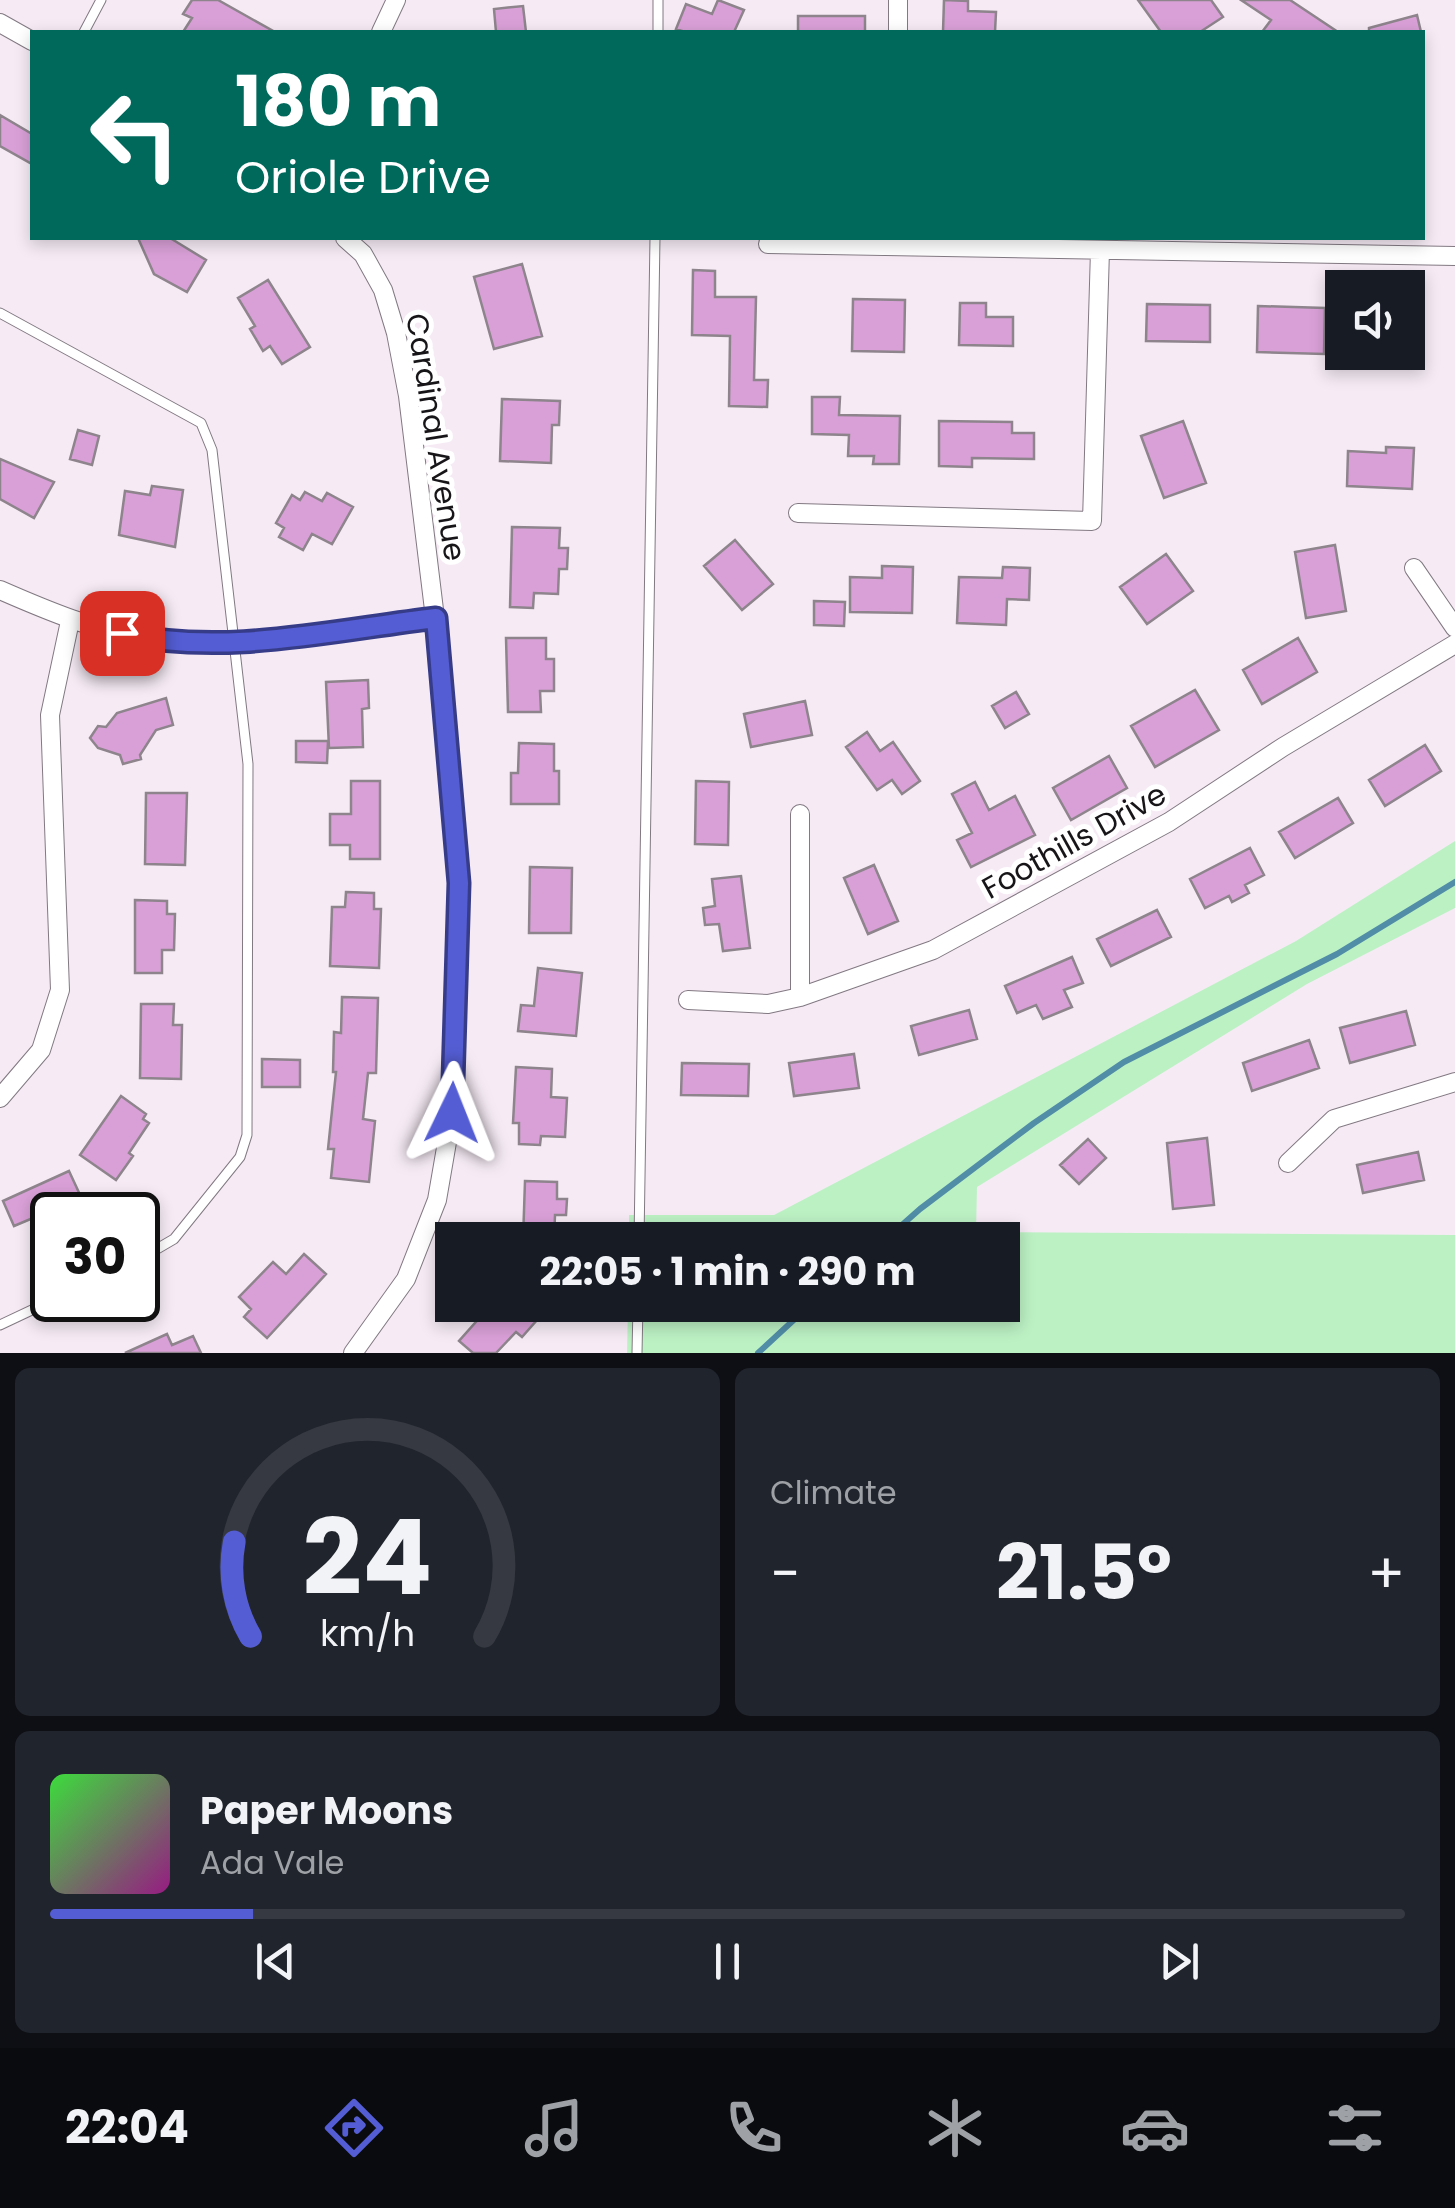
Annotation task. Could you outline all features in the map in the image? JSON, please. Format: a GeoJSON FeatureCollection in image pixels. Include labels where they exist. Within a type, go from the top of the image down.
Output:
{"type":"FeatureCollection","features":[{"type":"Feature","properties":{"kind":"street"},"geometry":{"type":"LineString","coordinates":[[382,30],[396,0]]}},
{"type":"Feature","properties":{"kind":"street"},"geometry":{"type":"LineString","coordinates":[[898,0],[898,30]]}},
{"type":"Feature","properties":{"kind":"street"},"geometry":{"type":"LineString","coordinates":[[0,22],[30,41]]}},
{"type":"Feature","properties":{"kind":"street","name":"Cardinal Avenue"},"geometry":{"type":"LineString","coordinates":[[347,240],[363,254],[383,290],[408,396],[436,618],[459,883],[452,1113],[437,1200],[406,1279],[353,1353]]}},
{"type":"Feature","properties":{"kind":"street"},"geometry":{"type":"LineString","coordinates":[[768,244],[894,242],[1455,256]]}},
{"type":"Feature","properties":{"kind":"street"},"geometry":{"type":"LineString","coordinates":[[798,513],[1092,521],[1100,250]]}},
{"type":"Feature","properties":{"kind":"street"},"geometry":{"type":"LineString","coordinates":[[1414,568],[1455,628]]}},
{"type":"Feature","properties":{"kind":"street"},"geometry":{"type":"LineString","coordinates":[[0,590],[70,621],[148,639],[232,642],[436,618]]}},
{"type":"Feature","properties":{"kind":"street"},"geometry":{"type":"LineString","coordinates":[[0,1098],[41,1050],[60,990],[50,715],[70,621]]}},
{"type":"Feature","properties":{"kind":"street","name":"Foothills Drive"},"geometry":{"type":"LineString","coordinates":[[688,1000],[768,1004],[800,997],[933,950],[1170,822],[1455,644]]}},
{"type":"Feature","properties":{"kind":"street"},"geometry":{"type":"LineString","coordinates":[[800,814],[800,997]]}},
{"type":"Feature","properties":{"kind":"street"},"geometry":{"type":"LineString","coordinates":[[1288,1162],[1334,1119],[1455,1082]]}},
{"type":"Feature","properties":{"kind":"lane"},"geometry":{"type":"LineString","coordinates":[[85,30],[101,0]]}},
{"type":"Feature","properties":{"kind":"lane"},"geometry":{"type":"LineString","coordinates":[[658,0],[658,30]]}},
{"type":"Feature","properties":{"kind":"lane"},"geometry":{"type":"LineString","coordinates":[[638,1222],[654,240]]}},
{"type":"Feature","properties":{"kind":"lane"},"geometry":{"type":"LineString","coordinates":[[0,312],[202,423],[212,450],[248,764],[247,1135],[240,1157],[174,1239],[160,1247]]}},
{"type":"Feature","properties":{"kind":"lane"},"geometry":{"type":"LineString","coordinates":[[0,1325],[30,1311]]}},
{"type":"Feature","properties":{"kind":"lane"},"geometry":{"type":"LineString","coordinates":[[637,1353],[638,1322]]}},
{"type":"Feature","properties":{"kind":"green space"},"geometry":{"type":"Polygon","coordinates":[[[1455,841],[1455,908],[1307,984],[977,1187],[976,1222],[629,1222],[629,1215],[774,1215],[1296,941],[1455,841]]]}},
{"type":"Feature","properties":{"kind":"green space"},"geometry":{"type":"Polygon","coordinates":[[[1020,1232],[1455,1235],[1455,1353],[627,1353],[628,1322],[1020,1322],[1020,1232]]]}},
{"type":"Feature","properties":{"kind":"building"},"geometry":{"type":"Polygon","coordinates":[[[192,0],[218,0],[271,30],[184,30],[192,18],[183,14],[192,0]]]}},
{"type":"Feature","properties":{"kind":"building"},"geometry":{"type":"Polygon","coordinates":[[[718,0],[744,10],[735,30],[676,29],[686,4],[712,14],[718,0]]]}},
{"type":"Feature","properties":{"kind":"building"},"geometry":{"type":"Polygon","coordinates":[[[944,0],[968,1],[968,11],[996,12],[995,30],[943,30],[944,0]]]}},
{"type":"Feature","properties":{"kind":"building"},"geometry":{"type":"Polygon","coordinates":[[[1138,0],[1211,0],[1223,17],[1203,30],[1160,30],[1138,0]]]}},
{"type":"Feature","properties":{"kind":"building"},"geometry":{"type":"Polygon","coordinates":[[[1241,0],[1290,0],[1335,30],[1264,30],[1271,20],[1241,0]]]}},
{"type":"Feature","properties":{"kind":"building"},"geometry":{"type":"Polygon","coordinates":[[[523,6],[526,30],[496,30],[494,9],[523,6]]]}},
{"type":"Feature","properties":{"kind":"building"},"geometry":{"type":"Polygon","coordinates":[[[1417,15],[1421,30],[1369,30],[1417,15]]]}},
{"type":"Feature","properties":{"kind":"building"},"geometry":{"type":"Polygon","coordinates":[[[798,16],[865,16],[865,30],[798,30],[798,16]]]}},
{"type":"Feature","properties":{"kind":"building"},"geometry":{"type":"Polygon","coordinates":[[[0,115],[30,133],[30,163],[0,146],[0,115]]]}},
{"type":"Feature","properties":{"kind":"building"},"geometry":{"type":"Polygon","coordinates":[[[139,240],[173,240],[206,260],[187,292],[154,274],[139,240]]]}},
{"type":"Feature","properties":{"kind":"building"},"geometry":{"type":"Polygon","coordinates":[[[522,264],[542,336],[494,349],[474,277],[522,264]]]}},
{"type":"Feature","properties":{"kind":"building"},"geometry":{"type":"Polygon","coordinates":[[[693,270],[715,271],[715,297],[756,297],[754,380],[768,380],[767,407],[729,406],[730,336],[692,335],[693,270]]]}},
{"type":"Feature","properties":{"kind":"building"},"geometry":{"type":"Polygon","coordinates":[[[268,280],[310,347],[282,364],[270,346],[263,351],[250,329],[255,326],[238,298],[268,280]]]}},
{"type":"Feature","properties":{"kind":"building"},"geometry":{"type":"Polygon","coordinates":[[[853,299],[905,300],[904,352],[852,351],[853,299]]]}},
{"type":"Feature","properties":{"kind":"building"},"geometry":{"type":"Polygon","coordinates":[[[960,303],[986,303],[986,317],[1013,317],[1013,346],[959,345],[960,303]]]}},
{"type":"Feature","properties":{"kind":"building"},"geometry":{"type":"Polygon","coordinates":[[[1147,304],[1210,305],[1210,342],[1146,341],[1147,304]]]}},
{"type":"Feature","properties":{"kind":"building"},"geometry":{"type":"Polygon","coordinates":[[[1258,306],[1325,308],[1324,354],[1257,352],[1258,306]]]}},
{"type":"Feature","properties":{"kind":"building"},"geometry":{"type":"Polygon","coordinates":[[[812,397],[840,397],[839,415],[900,416],[899,464],[873,464],[874,456],[848,456],[849,435],[812,434],[812,397]]]}},
{"type":"Feature","properties":{"kind":"building"},"geometry":{"type":"Polygon","coordinates":[[[502,399],[560,401],[559,425],[552,425],[551,463],[500,461],[502,399]]]}},
{"type":"Feature","properties":{"kind":"building"},"geometry":{"type":"Polygon","coordinates":[[[939,421],[1012,422],[1012,433],[1034,433],[1034,459],[972,458],[972,467],[939,466],[939,421]]]}},
{"type":"Feature","properties":{"kind":"building"},"geometry":{"type":"Polygon","coordinates":[[[1183,421],[1206,483],[1164,498],[1141,436],[1183,421]]]}},
{"type":"Feature","properties":{"kind":"building"},"geometry":{"type":"Polygon","coordinates":[[[78,430],[99,436],[92,465],[70,459],[78,430]]]}},
{"type":"Feature","properties":{"kind":"building"},"geometry":{"type":"Polygon","coordinates":[[[1386,447],[1414,448],[1412,489],[1347,486],[1348,451],[1386,453],[1386,447]]]}},
{"type":"Feature","properties":{"kind":"building"},"geometry":{"type":"Polygon","coordinates":[[[0,459],[54,482],[34,518],[0,499],[0,459]]]}},
{"type":"Feature","properties":{"kind":"building"},"geometry":{"type":"Polygon","coordinates":[[[152,486],[183,490],[175,547],[119,535],[125,491],[150,495],[152,486]]]}},
{"type":"Feature","properties":{"kind":"building"},"geometry":{"type":"Polygon","coordinates":[[[305,492],[322,501],[327,493],[353,507],[332,544],[312,534],[303,550],[279,537],[284,528],[276,523],[292,495],[300,500],[305,492]]]}},
{"type":"Feature","properties":{"kind":"building"},"geometry":{"type":"Polygon","coordinates":[[[512,527],[560,528],[559,548],[568,548],[567,569],[559,569],[558,594],[534,593],[533,608],[510,607],[512,527]]]}},
{"type":"Feature","properties":{"kind":"building"},"geometry":{"type":"Polygon","coordinates":[[[735,540],[773,584],[742,610],[704,566],[735,540]]]}},
{"type":"Feature","properties":{"kind":"building"},"geometry":{"type":"Polygon","coordinates":[[[1335,545],[1346,611],[1306,618],[1295,552],[1335,545]]]}},
{"type":"Feature","properties":{"kind":"building"},"geometry":{"type":"Polygon","coordinates":[[[1166,554],[1193,591],[1147,624],[1120,587],[1166,554]]]}},
{"type":"Feature","properties":{"kind":"building"},"geometry":{"type":"Polygon","coordinates":[[[882,566],[913,567],[912,613],[850,612],[850,577],[882,578],[882,566]]]}},
{"type":"Feature","properties":{"kind":"building"},"geometry":{"type":"Polygon","coordinates":[[[1003,567],[1030,568],[1029,600],[1007,599],[1006,625],[957,623],[959,577],[1002,578],[1003,567]]]}},
{"type":"Feature","properties":{"kind":"building"},"geometry":{"type":"Polygon","coordinates":[[[814,601],[845,602],[844,626],[814,625],[814,601]]]}},
{"type":"Feature","properties":{"kind":"building"},"geometry":{"type":"Polygon","coordinates":[[[506,638],[546,638],[546,659],[554,659],[554,691],[540,691],[541,712],[508,712],[506,638]]]}},
{"type":"Feature","properties":{"kind":"building"},"geometry":{"type":"Polygon","coordinates":[[[1298,638],[1317,672],[1262,704],[1243,670],[1298,638]]]}},
{"type":"Feature","properties":{"kind":"building"},"geometry":{"type":"Polygon","coordinates":[[[368,680],[369,708],[362,709],[363,747],[329,748],[326,682],[368,680]]]}},
{"type":"Feature","properties":{"kind":"building"},"geometry":{"type":"Polygon","coordinates":[[[1195,690],[1219,730],[1155,767],[1131,726],[1195,690]]]}},
{"type":"Feature","properties":{"kind":"building"},"geometry":{"type":"Polygon","coordinates":[[[1016,692],[1029,714],[1005,728],[992,706],[1016,692]]]}},
{"type":"Feature","properties":{"kind":"building"},"geometry":{"type":"Polygon","coordinates":[[[166,698],[173,725],[156,730],[141,759],[123,764],[120,755],[98,748],[90,738],[98,726],[106,727],[117,713],[166,698]]]}},
{"type":"Feature","properties":{"kind":"building"},"geometry":{"type":"Polygon","coordinates":[[[805,701],[812,735],[751,747],[744,714],[805,701]]]}},
{"type":"Feature","properties":{"kind":"building"},"geometry":{"type":"Polygon","coordinates":[[[867,732],[880,751],[893,742],[920,781],[902,794],[892,780],[877,790],[846,747],[867,732]]]}},
{"type":"Feature","properties":{"kind":"building"},"geometry":{"type":"Polygon","coordinates":[[[296,741],[328,741],[327,763],[296,762],[296,741]]]}},
{"type":"Feature","properties":{"kind":"building"},"geometry":{"type":"Polygon","coordinates":[[[519,743],[554,744],[559,804],[511,804],[511,773],[518,773],[519,743]]]}},
{"type":"Feature","properties":{"kind":"building"},"geometry":{"type":"Polygon","coordinates":[[[1425,745],[1441,771],[1385,806],[1369,780],[1425,745]]]}},
{"type":"Feature","properties":{"kind":"building"},"geometry":{"type":"Polygon","coordinates":[[[1109,756],[1127,788],[1071,820],[1053,788],[1109,756]]]}},
{"type":"Feature","properties":{"kind":"building"},"geometry":{"type":"Polygon","coordinates":[[[351,781],[380,781],[380,859],[350,859],[350,845],[330,845],[330,814],[351,814],[351,781]]]}},
{"type":"Feature","properties":{"kind":"building"},"geometry":{"type":"Polygon","coordinates":[[[696,781],[729,782],[728,845],[695,844],[696,781]]]}},
{"type":"Feature","properties":{"kind":"building"},"geometry":{"type":"Polygon","coordinates":[[[975,782],[989,810],[1015,796],[1035,835],[971,867],[957,840],[972,833],[952,794],[975,782]]]}},
{"type":"Feature","properties":{"kind":"building"},"geometry":{"type":"Polygon","coordinates":[[[146,793],[187,793],[185,865],[145,864],[146,793]]]}},
{"type":"Feature","properties":{"kind":"building"},"geometry":{"type":"Polygon","coordinates":[[[1338,798],[1353,823],[1295,858],[1279,832],[1338,798]]]}},
{"type":"Feature","properties":{"kind":"building"},"geometry":{"type":"Polygon","coordinates":[[[1250,848],[1264,875],[1245,885],[1249,893],[1232,902],[1229,896],[1205,908],[1190,879],[1250,848]]]}},
{"type":"Feature","properties":{"kind":"building"},"geometry":{"type":"Polygon","coordinates":[[[874,865],[898,921],[868,934],[844,878],[874,865]]]}},
{"type":"Feature","properties":{"kind":"building"},"geometry":{"type":"Polygon","coordinates":[[[530,867],[572,868],[571,933],[529,933],[530,867]]]}},
{"type":"Feature","properties":{"kind":"building"},"geometry":{"type":"Polygon","coordinates":[[[741,876],[750,948],[723,951],[719,924],[705,925],[703,908],[715,906],[712,879],[741,876]]]}},
{"type":"Feature","properties":{"kind":"building"},"geometry":{"type":"Polygon","coordinates":[[[346,892],[374,893],[374,909],[381,909],[379,968],[330,966],[332,907],[345,907],[346,892]]]}},
{"type":"Feature","properties":{"kind":"building"},"geometry":{"type":"Polygon","coordinates":[[[135,900],[167,901],[167,914],[175,914],[174,950],[162,950],[162,973],[135,973],[135,900]]]}},
{"type":"Feature","properties":{"kind":"building"},"geometry":{"type":"Polygon","coordinates":[[[1157,910],[1171,937],[1111,966],[1097,939],[1157,910]]]}},
{"type":"Feature","properties":{"kind":"building"},"geometry":{"type":"Polygon","coordinates":[[[1072,957],[1083,983],[1064,990],[1072,1007],[1043,1019],[1036,1005],[1017,1013],[1005,986],[1072,957]]]}},
{"type":"Feature","properties":{"kind":"building"},"geometry":{"type":"Polygon","coordinates":[[[538,968],[582,973],[576,1036],[518,1031],[521,1005],[534,1006],[538,968]]]}},
{"type":"Feature","properties":{"kind":"building"},"geometry":{"type":"Polygon","coordinates":[[[342,997],[378,998],[376,1073],[368,1073],[363,1119],[375,1121],[369,1182],[331,1178],[334,1149],[328,1149],[336,1072],[334,1032],[341,1033],[342,997]]]}},
{"type":"Feature","properties":{"kind":"building"},"geometry":{"type":"Polygon","coordinates":[[[141,1004],[174,1004],[173,1025],[182,1025],[181,1079],[140,1078],[141,1004]]]}},
{"type":"Feature","properties":{"kind":"building"},"geometry":{"type":"Polygon","coordinates":[[[969,1010],[977,1039],[919,1055],[911,1026],[969,1010]]]}},
{"type":"Feature","properties":{"kind":"building"},"geometry":{"type":"Polygon","coordinates":[[[1406,1011],[1415,1045],[1350,1063],[1340,1028],[1406,1011]]]}},
{"type":"Feature","properties":{"kind":"building"},"geometry":{"type":"Polygon","coordinates":[[[1309,1040],[1319,1068],[1252,1091],[1243,1063],[1309,1040]]]}},
{"type":"Feature","properties":{"kind":"building"},"geometry":{"type":"Polygon","coordinates":[[[854,1054],[859,1088],[794,1096],[789,1063],[854,1054]]]}},
{"type":"Feature","properties":{"kind":"building"},"geometry":{"type":"Polygon","coordinates":[[[262,1059],[300,1060],[300,1087],[262,1087],[262,1059]]]}},
{"type":"Feature","properties":{"kind":"building"},"geometry":{"type":"Polygon","coordinates":[[[682,1063],[749,1064],[748,1096],[681,1095],[682,1063]]]}},
{"type":"Feature","properties":{"kind":"building"},"geometry":{"type":"Polygon","coordinates":[[[516,1067],[552,1069],[551,1097],[567,1098],[565,1137],[541,1136],[540,1145],[519,1144],[519,1123],[513,1123],[516,1067]]]}},
{"type":"Feature","properties":{"kind":"building"},"geometry":{"type":"Polygon","coordinates":[[[121,1096],[146,1114],[143,1119],[149,1123],[116,1180],[80,1155],[121,1096]]]}},
{"type":"Feature","properties":{"kind":"building"},"geometry":{"type":"Polygon","coordinates":[[[1207,1138],[1214,1205],[1173,1209],[1167,1143],[1207,1138]]]}},
{"type":"Feature","properties":{"kind":"building"},"geometry":{"type":"Polygon","coordinates":[[[1088,1139],[1106,1158],[1079,1184],[1060,1165],[1088,1139]]]}},
{"type":"Feature","properties":{"kind":"building"},"geometry":{"type":"Polygon","coordinates":[[[1418,1152],[1424,1180],[1363,1193],[1357,1165],[1418,1152]]]}},
{"type":"Feature","properties":{"kind":"building"},"geometry":{"type":"Polygon","coordinates":[[[69,1171],[79,1192],[30,1192],[30,1219],[14,1226],[3,1201],[69,1171]]]}},
{"type":"Feature","properties":{"kind":"building"},"geometry":{"type":"Polygon","coordinates":[[[525,1181],[557,1182],[557,1199],[567,1199],[566,1215],[555,1215],[555,1222],[524,1222],[525,1181]]]}},
{"type":"Feature","properties":{"kind":"building"},"geometry":{"type":"Polygon","coordinates":[[[304,1254],[326,1274],[267,1338],[244,1317],[251,1309],[239,1297],[273,1262],[286,1274],[304,1254]]]}},
{"type":"Feature","properties":{"kind":"building"},"geometry":{"type":"Polygon","coordinates":[[[476,1322],[535,1322],[522,1337],[516,1332],[496,1353],[473,1353],[459,1341],[476,1322]]]}},
{"type":"Feature","properties":{"kind":"building"},"geometry":{"type":"Polygon","coordinates":[[[167,1334],[172,1345],[193,1336],[201,1353],[125,1353],[167,1334]]]}},
{"type":"Feature","properties":{"kind":"waterway"},"geometry":{"type":"LineString","coordinates":[[905,1222],[1034,1123],[1124,1062],[1337,954],[1455,882]]}},
{"type":"Feature","properties":{"kind":"waterway"},"geometry":{"type":"LineString","coordinates":[[758,1353],[792,1322]]}},
{"type":"Feature","properties":{"kind":"route"},"geometry":{"type":"LineString","coordinates":[[122,633],[148,639],[232,642],[436,618],[459,883],[452,1113]]}}]}
